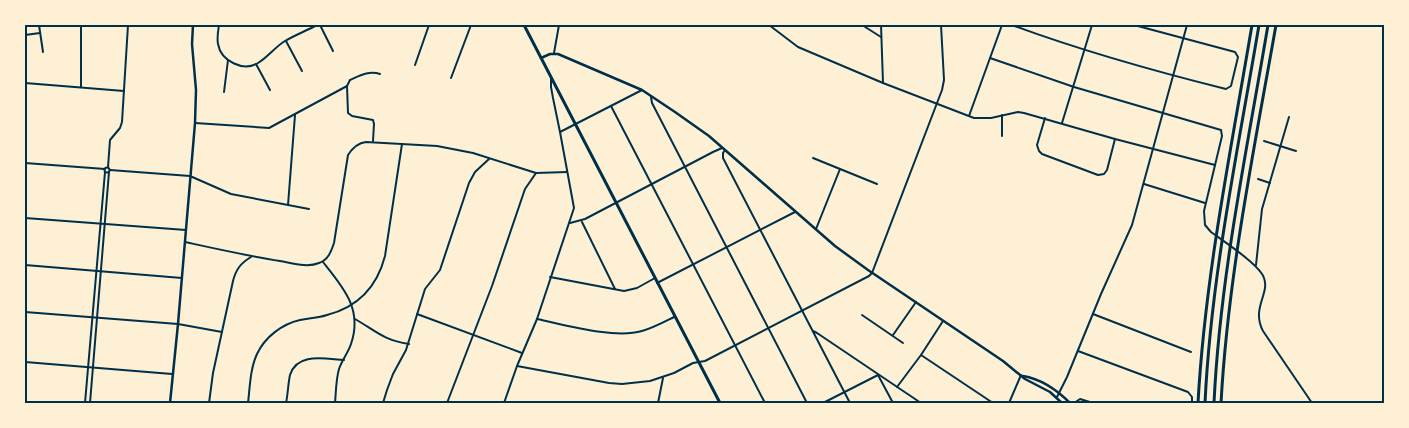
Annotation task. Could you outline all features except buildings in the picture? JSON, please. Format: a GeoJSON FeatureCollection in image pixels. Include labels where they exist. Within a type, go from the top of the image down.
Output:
{"type":"FeatureCollection","features":[{"type":"Feature","properties":{"kind":"main road"},"geometry":{"type":"LineString","coordinates":[[524,25],[720,403]]}},
{"type":"Feature","properties":{"kind":"main road"},"geometry":{"type":"LineString","coordinates":[[1198,403],[1203,334],[1212,260],[1252,25]]}},
{"type":"Feature","properties":{"kind":"main road"},"geometry":{"type":"LineString","coordinates":[[1205,403],[1211,326],[1219,262],[1259,25]]}},
{"type":"Feature","properties":{"kind":"main road"},"geometry":{"type":"LineString","coordinates":[[1214,403],[1220,335],[1232,242],[1268,25]]}},
{"type":"Feature","properties":{"kind":"main road"},"geometry":{"type":"LineString","coordinates":[[1221,403],[1237,254],[1276,25]]}},
{"type":"Feature","properties":{"kind":"street"},"geometry":{"type":"LineString","coordinates":[[39,25],[43,52]]}},
{"type":"Feature","properties":{"kind":"street"},"geometry":{"type":"LineString","coordinates":[[81,25],[81,87]]}},
{"type":"Feature","properties":{"kind":"street"},"geometry":{"type":"LineString","coordinates":[[85,403],[100,224],[110,140],[121,125],[128,25]]}},
{"type":"Feature","properties":{"kind":"street"},"geometry":{"type":"LineString","coordinates":[[170,403],[195,123],[196,90],[192,44],[193,25]]}},
{"type":"Feature","properties":{"kind":"street"},"geometry":{"type":"LineString","coordinates":[[219,25],[218,44],[222,54],[228,60],[239,65],[248,66],[256,64],[286,41],[318,25],[332,51]]}},
{"type":"Feature","properties":{"kind":"street"},"geometry":{"type":"LineString","coordinates":[[415,65],[429,25]]}},
{"type":"Feature","properties":{"kind":"street"},"geometry":{"type":"LineString","coordinates":[[451,78],[471,25]]}},
{"type":"Feature","properties":{"kind":"street"},"geometry":{"type":"LineString","coordinates":[[554,53],[559,25]]}},
{"type":"Feature","properties":{"kind":"street"},"geometry":{"type":"LineString","coordinates":[[769,25],[796,46],[969,116],[991,118],[1018,112],[1215,165]]}},
{"type":"Feature","properties":{"kind":"street"},"geometry":{"type":"LineString","coordinates":[[862,25],[882,37]]}},
{"type":"Feature","properties":{"kind":"street"},"geometry":{"type":"LineString","coordinates":[[881,25],[883,82]]}},
{"type":"Feature","properties":{"kind":"street"},"geometry":{"type":"LineString","coordinates":[[517,366],[610,383],[622,384],[650,381],[693,363],[705,362],[869,276],[937,104],[944,80],[941,25]]}},
{"type":"Feature","properties":{"kind":"street"},"geometry":{"type":"LineString","coordinates":[[969,116],[1002,25]]}},
{"type":"Feature","properties":{"kind":"street"},"geometry":{"type":"LineString","coordinates":[[1012,25],[1084,50],[1174,76],[1226,88],[1232,84],[1238,57],[1233,51],[1134,25]]}},
{"type":"Feature","properties":{"kind":"street"},"geometry":{"type":"LineString","coordinates":[[1062,123],[1092,25]]}},
{"type":"Feature","properties":{"kind":"street"},"geometry":{"type":"LineString","coordinates":[[1057,398],[1132,225],[1188,25]]}},
{"type":"Feature","properties":{"kind":"street"},"geometry":{"type":"LineString","coordinates":[[25,35],[40,33]]}},
{"type":"Feature","properties":{"kind":"street"},"geometry":{"type":"LineString","coordinates":[[286,41],[302,71]]}},
{"type":"Feature","properties":{"kind":"street"},"geometry":{"type":"LineString","coordinates":[[541,58],[554,53],[650,95],[709,136],[835,246],[1022,375],[1060,393],[1070,403]]}},
{"type":"Feature","properties":{"kind":"street"},"geometry":{"type":"LineString","coordinates":[[990,58],[1074,87],[1164,112],[1222,131],[1205,203],[1204,220],[1211,232],[1256,266],[1264,276],[1265,282],[1258,313],[1261,328],[1312,403]]}},
{"type":"Feature","properties":{"kind":"street"},"geometry":{"type":"LineString","coordinates":[[224,92],[228,60]]}},
{"type":"Feature","properties":{"kind":"street"},"geometry":{"type":"LineString","coordinates":[[256,64],[270,90]]}},
{"type":"Feature","properties":{"kind":"street"},"geometry":{"type":"LineString","coordinates":[[373,141],[373,120],[352,116],[348,113],[347,86],[350,80],[369,72],[380,74]]}},
{"type":"Feature","properties":{"kind":"street"},"geometry":{"type":"LineString","coordinates":[[504,403],[537,319],[573,214],[574,203],[552,98],[551,78]]}},
{"type":"Feature","properties":{"kind":"street"},"geometry":{"type":"LineString","coordinates":[[25,83],[124,91]]}},
{"type":"Feature","properties":{"kind":"street"},"geometry":{"type":"LineString","coordinates":[[195,123],[269,128],[347,86]]}},
{"type":"Feature","properties":{"kind":"street"},"geometry":{"type":"LineString","coordinates":[[560,132],[642,90]]}},
{"type":"Feature","properties":{"kind":"street"},"geometry":{"type":"LineString","coordinates":[[650,95],[652,103],[807,403]]}},
{"type":"Feature","properties":{"kind":"street"},"geometry":{"type":"LineString","coordinates":[[611,106],[765,403]]}},
{"type":"Feature","properties":{"kind":"street"},"geometry":{"type":"LineString","coordinates":[[288,205],[295,114]]}},
{"type":"Feature","properties":{"kind":"street"},"geometry":{"type":"LineString","coordinates":[[1002,115],[1002,136]]}},
{"type":"Feature","properties":{"kind":"street"},"geometry":{"type":"LineString","coordinates":[[1256,266],[1262,210],[1289,117]]}},
{"type":"Feature","properties":{"kind":"street"},"geometry":{"type":"LineString","coordinates":[[1044,118],[1037,144],[1039,151],[1042,154],[1098,175],[1104,174],[1107,170],[1115,139]]}},
{"type":"Feature","properties":{"kind":"street"},"geometry":{"type":"LineString","coordinates":[[1264,141],[1296,151]]}},
{"type":"Feature","properties":{"kind":"street"},"geometry":{"type":"LineString","coordinates":[[185,242],[251,257],[307,265],[323,262],[329,255],[334,243],[348,155],[358,144],[366,142],[437,146],[473,153],[536,173],[567,172]]}},
{"type":"Feature","properties":{"kind":"street"},"geometry":{"type":"LineString","coordinates":[[248,403],[254,361],[260,349],[273,334],[284,326],[296,321],[327,315],[352,305],[376,281],[382,266],[402,143]]}},
{"type":"Feature","properties":{"kind":"street"},"geometry":{"type":"LineString","coordinates":[[570,223],[581,221],[685,166],[713,152],[724,149]]}},
{"type":"Feature","properties":{"kind":"street"},"geometry":{"type":"LineString","coordinates":[[724,149],[723,158],[850,403]]}},
{"type":"Feature","properties":{"kind":"street"},"geometry":{"type":"LineString","coordinates":[[384,403],[390,382],[408,344],[425,289],[440,270],[472,176],[490,158]]}},
{"type":"Feature","properties":{"kind":"street"},"geometry":{"type":"LineString","coordinates":[[813,158],[877,184]]}},
{"type":"Feature","properties":{"kind":"street"},"geometry":{"type":"LineString","coordinates":[[25,163],[107,171],[190,176],[231,194],[309,209]]}},
{"type":"Feature","properties":{"kind":"street"},"geometry":{"type":"LineString","coordinates":[[816,229],[840,169]]}},
{"type":"Feature","properties":{"kind":"street"},"geometry":{"type":"LineString","coordinates":[[90,403],[102,271],[107,171]]}},
{"type":"Feature","properties":{"kind":"street"},"geometry":{"type":"LineString","coordinates":[[446,403],[492,286],[525,189],[536,173]]}},
{"type":"Feature","properties":{"kind":"street"},"geometry":{"type":"LineString","coordinates":[[1258,179],[1270,183]]}},
{"type":"Feature","properties":{"kind":"street"},"geometry":{"type":"LineString","coordinates":[[1144,184],[1205,203]]}},
{"type":"Feature","properties":{"kind":"street"},"geometry":{"type":"LineString","coordinates":[[658,283],[796,212]]}},
{"type":"Feature","properties":{"kind":"street"},"geometry":{"type":"LineString","coordinates":[[25,218],[186,230]]}},
{"type":"Feature","properties":{"kind":"street"},"geometry":{"type":"LineString","coordinates":[[581,221],[615,289]]}},
{"type":"Feature","properties":{"kind":"street"},"geometry":{"type":"LineString","coordinates":[[209,403],[213,373],[236,272],[251,257]]}},
{"type":"Feature","properties":{"kind":"street"},"geometry":{"type":"LineString","coordinates":[[323,262],[340,283],[352,305],[355,320],[351,344],[338,374],[335,403]]}},
{"type":"Feature","properties":{"kind":"street"},"geometry":{"type":"LineString","coordinates":[[25,265],[182,278]]}},
{"type":"Feature","properties":{"kind":"street"},"geometry":{"type":"LineString","coordinates":[[550,277],[624,291],[655,278]]}},
{"type":"Feature","properties":{"kind":"street"},"geometry":{"type":"LineString","coordinates":[[893,336],[916,302]]}},
{"type":"Feature","properties":{"kind":"street"},"geometry":{"type":"LineString","coordinates":[[25,312],[178,324],[222,332]]}},
{"type":"Feature","properties":{"kind":"street"},"geometry":{"type":"LineString","coordinates":[[418,314],[522,354]]}},
{"type":"Feature","properties":{"kind":"street"},"geometry":{"type":"LineString","coordinates":[[1093,314],[1191,352]]}},
{"type":"Feature","properties":{"kind":"street"},"geometry":{"type":"LineString","coordinates":[[862,315],[903,343]]}},
{"type":"Feature","properties":{"kind":"street"},"geometry":{"type":"LineString","coordinates":[[537,319],[606,333],[627,334],[648,330],[674,316]]}},
{"type":"Feature","properties":{"kind":"street"},"geometry":{"type":"LineString","coordinates":[[355,320],[379,335],[408,344]]}},
{"type":"Feature","properties":{"kind":"street"},"geometry":{"type":"LineString","coordinates":[[898,387],[943,321]]}},
{"type":"Feature","properties":{"kind":"street"},"geometry":{"type":"LineString","coordinates":[[814,332],[921,403]]}},
{"type":"Feature","properties":{"kind":"street"},"geometry":{"type":"LineString","coordinates":[[1078,350],[1188,392],[1192,395],[1192,403]]}},
{"type":"Feature","properties":{"kind":"street"},"geometry":{"type":"LineString","coordinates":[[921,355],[993,403]]}},
{"type":"Feature","properties":{"kind":"street"},"geometry":{"type":"LineString","coordinates":[[286,403],[289,378],[297,363],[309,358],[344,360]]}},
{"type":"Feature","properties":{"kind":"street"},"geometry":{"type":"LineString","coordinates":[[25,362],[173,374]]}},
{"type":"Feature","properties":{"kind":"street"},"geometry":{"type":"LineString","coordinates":[[823,403],[878,375]]}},
{"type":"Feature","properties":{"kind":"street"},"geometry":{"type":"LineString","coordinates":[[878,375],[893,403]]}},
{"type":"Feature","properties":{"kind":"street"},"geometry":{"type":"LineString","coordinates":[[1022,375],[1025,379],[1043,388],[1062,403]]}},
{"type":"Feature","properties":{"kind":"street"},"geometry":{"type":"LineString","coordinates":[[1009,403],[1022,375]]}},
{"type":"Feature","properties":{"kind":"street"},"geometry":{"type":"LineString","coordinates":[[658,403],[663,377]]}},
{"type":"Feature","properties":{"kind":"street"},"geometry":{"type":"LineString","coordinates":[[1074,403],[1082,399],[1093,403]]}}]}
